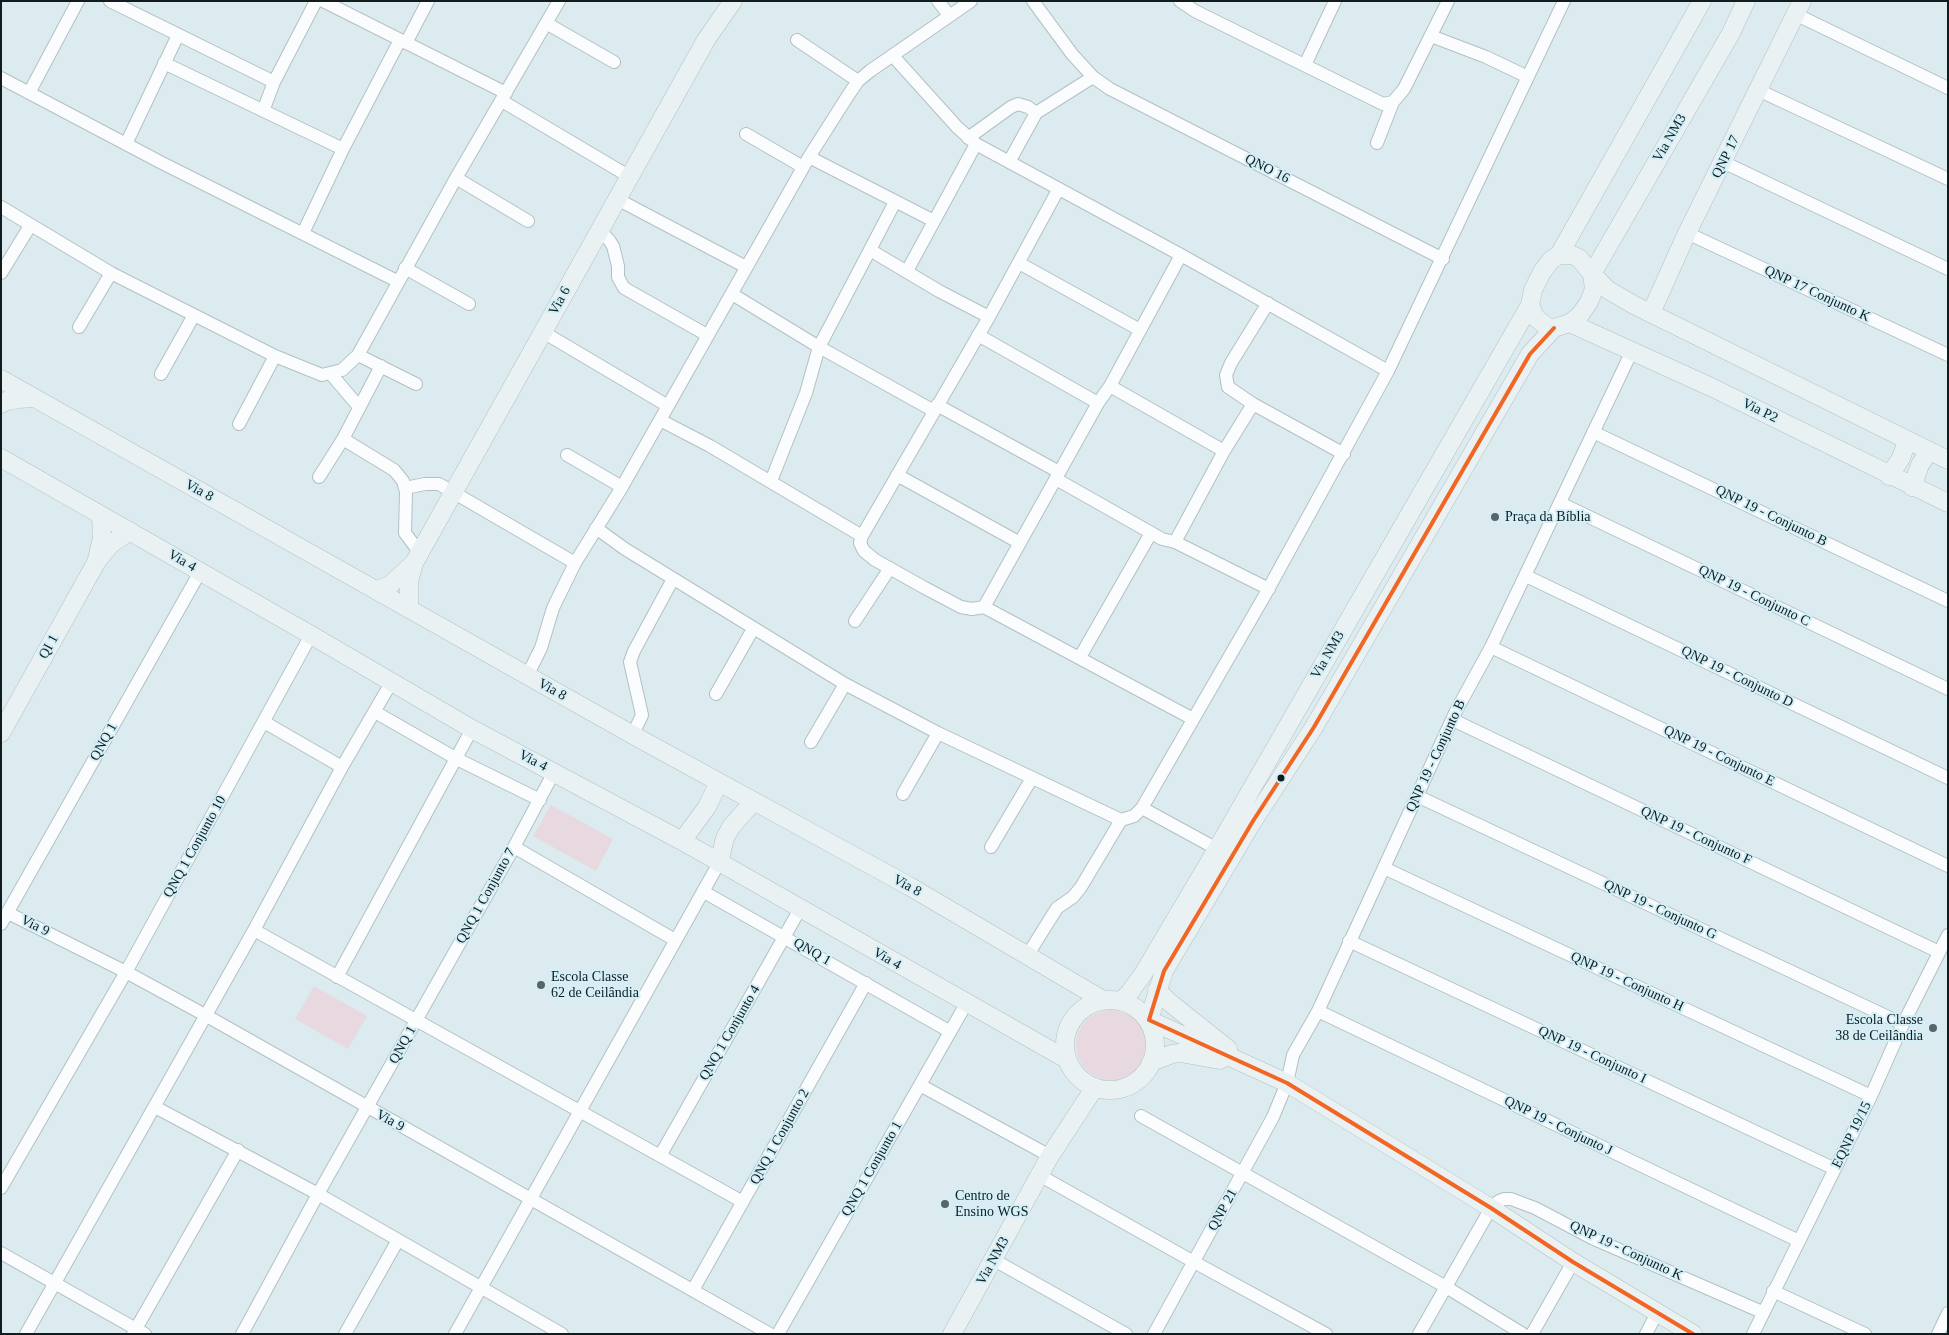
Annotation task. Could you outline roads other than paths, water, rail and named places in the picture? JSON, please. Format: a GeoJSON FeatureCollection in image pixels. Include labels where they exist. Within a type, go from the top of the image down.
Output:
{"type":"FeatureCollection","features":[{"type":"Feature","properties":{"kind":"main road","name":"Via 6"},"geometry":{"type":"LineString","coordinates":[[410,608],[409,582],[417,558],[706,40],[733,1]]}},
{"type":"Feature","properties":{"kind":"main road"},"geometry":{"type":"LineString","coordinates":[[1592,274],[1594,289],[1589,302],[1580,314],[1562,325],[1542,324],[1535,317],[1530,305],[1533,290],[1542,272],[1551,260],[1559,255],[1702,1]]}},
{"type":"Feature","properties":{"kind":"main road"},"geometry":{"type":"LineString","coordinates":[[1731,33],[1740,1]]}},
{"type":"Feature","properties":{"kind":"main road","name":"Via NM3"},"geometry":{"type":"LineString","coordinates":[[1592,274],[1731,33],[1746,1]]}},
{"type":"Feature","properties":{"kind":"main road","name":"QNP 17"},"geometry":{"type":"LineString","coordinates":[[1651,313],[1687,233],[1798,8]]}},
{"type":"Feature","properties":{"kind":"main road"},"geometry":{"type":"LineString","coordinates":[[1559,255],[1572,255],[1580,258],[1592,274],[1608,290],[1651,313],[1948,460]]}},
{"type":"Feature","properties":{"kind":"main road","name":"Via NM3"},"geometry":{"type":"LineString","coordinates":[[1112,1001],[1130,992],[1143,974],[1530,305]]}},
{"type":"Feature","properties":{"kind":"main road","name":"Via NM3"},"geometry":{"type":"LineString","coordinates":[[1148,1020],[1164,971],[1253,821],[1314,727],[1530,354],[1562,325]]}},
{"type":"Feature","properties":{"kind":"main road","name":"Via P2"},"geometry":{"type":"LineString","coordinates":[[1562,325],[1632,351],[1711,387],[1889,476],[1948,503]]}},
{"type":"Feature","properties":{"kind":"main road","name":"Via 8"},"geometry":{"type":"LineString","coordinates":[[1,379],[410,608],[527,676],[753,802],[909,886],[1027,956],[1112,1001]]}},
{"type":"Feature","properties":{"kind":"main road"},"geometry":{"type":"LineString","coordinates":[[1,404],[6,401],[34,398]]}},
{"type":"Feature","properties":{"kind":"main road"},"geometry":{"type":"LineString","coordinates":[[1889,476],[1901,458],[1907,441]]}},
{"type":"Feature","properties":{"kind":"main road"},"geometry":{"type":"LineString","coordinates":[[1912,487],[1920,465],[1929,451]]}},
{"type":"Feature","properties":{"kind":"main road","name":"Via 4"},"geometry":{"type":"LineString","coordinates":[[1,458],[311,634],[391,683],[472,729],[682,841],[966,1004],[1068,1060]]}},
{"type":"Feature","properties":{"kind":"main road","name":"QI 1"},"geometry":{"type":"LineString","coordinates":[[97,561],[102,538],[101,515]]}},
{"type":"Feature","properties":{"kind":"main road","name":"QI 1"},"geometry":{"type":"LineString","coordinates":[[1,733],[97,561],[111,544],[130,531]]}},
{"type":"Feature","properties":{"kind":"main road"},"geometry":{"type":"LineString","coordinates":[[377,590],[390,585],[417,558]]}},
{"type":"Feature","properties":{"kind":"main road"},"geometry":{"type":"LineString","coordinates":[[682,841],[708,807],[719,782]]}},
{"type":"Feature","properties":{"kind":"main road"},"geometry":{"type":"LineString","coordinates":[[719,863],[725,838],[753,802]]}},
{"type":"Feature","properties":{"kind":"main road"},"geometry":{"type":"LineString","coordinates":[[1157,990],[1169,1002],[1250,1066]]}},
{"type":"Feature","properties":{"kind":"main road"},"geometry":{"type":"LineString","coordinates":[[1112,1001],[1132,1005],[1148,1020],[1155,1040],[1155,1050],[1151,1062],[1146,1073],[1135,1082],[1123,1088],[1108,1090],[1088,1083],[1068,1060],[1065,1047],[1066,1034],[1072,1022],[1085,1008],[1112,1001]]}},
{"type":"Feature","properties":{"kind":"main road"},"geometry":{"type":"LineString","coordinates":[[1148,1020],[1287,1083],[1491,1208],[1573,1262],[1693,1334]]}},
{"type":"Feature","properties":{"kind":"main road"},"geometry":{"type":"LineString","coordinates":[[1151,1062],[1180,1053],[1250,1066]]}},
{"type":"Feature","properties":{"kind":"main road","name":"Via NM3"},"geometry":{"type":"LineString","coordinates":[[952,1334],[1039,1175],[1063,1137],[1088,1083]]}},
{"type":"Feature","properties":{"kind":"street"},"geometry":{"type":"LineString","coordinates":[[29,92],[78,1]]}},
{"type":"Feature","properties":{"kind":"street"},"geometry":{"type":"LineString","coordinates":[[110,1],[274,82]]}},
{"type":"Feature","properties":{"kind":"street"},"geometry":{"type":"LineString","coordinates":[[263,111],[274,82],[316,1]]}},
{"type":"Feature","properties":{"kind":"street"},"geometry":{"type":"LineString","coordinates":[[323,1],[504,97],[630,177]]}},
{"type":"Feature","properties":{"kind":"street"},"geometry":{"type":"LineString","coordinates":[[303,233],[343,150],[428,1]]}},
{"type":"Feature","properties":{"kind":"street"},"geometry":{"type":"LineString","coordinates":[[1,208],[111,273],[275,356],[308,371],[322,375],[342,370],[358,355],[404,268],[559,1]]}},
{"type":"Feature","properties":{"kind":"street"},"geometry":{"type":"LineString","coordinates":[[938,1],[949,15]]}},
{"type":"Feature","properties":{"kind":"street"},"geometry":{"type":"LineString","coordinates":[[527,676],[541,648],[553,608],[575,563],[622,487],[806,162],[858,81],[971,1]]}},
{"type":"Feature","properties":{"kind":"street","name":"QNO 16"},"geometry":{"type":"LineString","coordinates":[[1033,1],[1072,54],[1092,77],[1132,101],[1443,258]]}},
{"type":"Feature","properties":{"kind":"street"},"geometry":{"type":"LineString","coordinates":[[1305,65],[1335,1]]}},
{"type":"Feature","properties":{"kind":"street"},"geometry":{"type":"LineString","coordinates":[[1377,143],[1393,102],[1404,89],[1448,1]]}},
{"type":"Feature","properties":{"kind":"street"},"geometry":{"type":"LineString","coordinates":[[1027,956],[1057,908],[1073,896],[1081,887],[1121,820],[1134,816],[1142,808],[1269,589],[1388,371],[1564,1]]}},
{"type":"Feature","properties":{"kind":"street"},"geometry":{"type":"LineString","coordinates":[[1182,2],[1383,104],[1393,102]]}},
{"type":"Feature","properties":{"kind":"street"},"geometry":{"type":"LineString","coordinates":[[1798,8],[1948,88]]}},
{"type":"Feature","properties":{"kind":"street"},"geometry":{"type":"LineString","coordinates":[[546,23],[614,62]]}},
{"type":"Feature","properties":{"kind":"street"},"geometry":{"type":"LineString","coordinates":[[126,144],[178,35]]}},
{"type":"Feature","properties":{"kind":"street"},"geometry":{"type":"LineString","coordinates":[[1431,36],[1486,57],[1528,77]]}},
{"type":"Feature","properties":{"kind":"street"},"geometry":{"type":"LineString","coordinates":[[797,40],[858,81]]}},
{"type":"Feature","properties":{"kind":"street"},"geometry":{"type":"LineString","coordinates":[[893,56],[972,141],[1058,190],[1181,254],[1388,371]]}},
{"type":"Feature","properties":{"kind":"street"},"geometry":{"type":"LineString","coordinates":[[164,63],[343,150]]}},
{"type":"Feature","properties":{"kind":"street"},"geometry":{"type":"LineString","coordinates":[[1009,162],[1036,113],[1092,77]]}},
{"type":"Feature","properties":{"kind":"street"},"geometry":{"type":"LineString","coordinates":[[1,78],[126,144],[397,281]]}},
{"type":"Feature","properties":{"kind":"street"},"geometry":{"type":"LineString","coordinates":[[1758,90],[1948,179]]}},
{"type":"Feature","properties":{"kind":"street"},"geometry":{"type":"LineString","coordinates":[[907,271],[934,221],[972,141],[1010,107],[1018,104],[1028,107],[1036,113]]}},
{"type":"Feature","properties":{"kind":"street"},"geometry":{"type":"LineString","coordinates":[[746,134],[934,221]]}},
{"type":"Feature","properties":{"kind":"street"},"geometry":{"type":"LineString","coordinates":[[1723,162],[1948,269]]}},
{"type":"Feature","properties":{"kind":"street"},"geometry":{"type":"LineString","coordinates":[[456,178],[528,221]]}},
{"type":"Feature","properties":{"kind":"street"},"geometry":{"type":"LineString","coordinates":[[1058,190],[989,317],[935,408],[862,536],[860,543],[864,551],[890,568],[960,607],[972,609],[984,607],[1193,719]]}},
{"type":"Feature","properties":{"kind":"street"},"geometry":{"type":"LineString","coordinates":[[617,199],[746,267]]}},
{"type":"Feature","properties":{"kind":"street"},"geometry":{"type":"LineString","coordinates":[[771,481],[806,393],[819,347],[895,202]]}},
{"type":"Feature","properties":{"kind":"street"},"geometry":{"type":"LineString","coordinates":[[1,273],[30,226]]}},
{"type":"Feature","properties":{"kind":"street"},"geometry":{"type":"LineString","coordinates":[[600,231],[613,246],[618,266],[618,277],[624,288],[708,335]]}},
{"type":"Feature","properties":{"kind":"street","name":"QNP 17 Conjunto K"},"geometry":{"type":"LineString","coordinates":[[1687,233],[1948,356]]}},
{"type":"Feature","properties":{"kind":"street"},"geometry":{"type":"LineString","coordinates":[[870,250],[989,317]]}},
{"type":"Feature","properties":{"kind":"street"},"geometry":{"type":"LineString","coordinates":[[984,607],[1098,403],[1110,386],[1181,254]]}},
{"type":"Feature","properties":{"kind":"street"},"geometry":{"type":"LineString","coordinates":[[1019,262],[1140,330]]}},
{"type":"Feature","properties":{"kind":"street"},"geometry":{"type":"LineString","coordinates":[[404,268],[469,304]]}},
{"type":"Feature","properties":{"kind":"street"},"geometry":{"type":"LineString","coordinates":[[79,327],[111,273]]}},
{"type":"Feature","properties":{"kind":"street"},"geometry":{"type":"LineString","coordinates":[[732,294],[819,347],[1057,475],[1151,533],[1162,539],[1175,542],[1269,589]]}},
{"type":"Feature","properties":{"kind":"street"},"geometry":{"type":"LineString","coordinates":[[1268,303],[1231,363],[1226,375],[1228,388],[1253,404],[1344,454]]}},
{"type":"Feature","properties":{"kind":"street"},"geometry":{"type":"LineString","coordinates":[[161,374],[194,315]]}},
{"type":"Feature","properties":{"kind":"street"},"geometry":{"type":"LineString","coordinates":[[543,332],[668,406]]}},
{"type":"Feature","properties":{"kind":"street"},"geometry":{"type":"LineString","coordinates":[[978,336],[1098,403]]}},
{"type":"Feature","properties":{"kind":"street","name":"QNP 19 - Conjunto B"},"geometry":{"type":"LineString","coordinates":[[1287,1083],[1294,1055],[1318,1011],[1456,711],[1491,647],[1526,576],[1632,351]]}},
{"type":"Feature","properties":{"kind":"street"},"geometry":{"type":"LineString","coordinates":[[358,355],[416,384]]}},
{"type":"Feature","properties":{"kind":"street"},"geometry":{"type":"LineString","coordinates":[[239,424],[275,356]]}},
{"type":"Feature","properties":{"kind":"street"},"geometry":{"type":"LineString","coordinates":[[319,477],[343,439],[381,366]]}},
{"type":"Feature","properties":{"kind":"street"},"geometry":{"type":"LineString","coordinates":[[331,374],[359,408]]}},
{"type":"Feature","properties":{"kind":"street"},"geometry":{"type":"LineString","coordinates":[[1110,386],[1224,451]]}},
{"type":"Feature","properties":{"kind":"street"},"geometry":{"type":"LineString","coordinates":[[1175,542],[1224,451],[1253,404]]}},
{"type":"Feature","properties":{"kind":"street"},"geometry":{"type":"LineString","coordinates":[[660,420],[771,481],[862,536]]}},
{"type":"Feature","properties":{"kind":"street","name":"QNP 19 - Conjunto B"},"geometry":{"type":"LineString","coordinates":[[1594,432],[1948,601]]}},
{"type":"Feature","properties":{"kind":"street"},"geometry":{"type":"LineString","coordinates":[[343,439],[394,470],[403,482],[406,492],[405,533],[417,558]]}},
{"type":"Feature","properties":{"kind":"street"},"geometry":{"type":"LineString","coordinates":[[567,456],[622,487]]}},
{"type":"Feature","properties":{"kind":"street"},"geometry":{"type":"LineString","coordinates":[[898,475],[1020,543]]}},
{"type":"Feature","properties":{"kind":"street"},"geometry":{"type":"LineString","coordinates":[[405,488],[425,484],[439,484],[575,563]]}},
{"type":"Feature","properties":{"kind":"street","name":"QNP 19 - Conjunto C"},"geometry":{"type":"LineString","coordinates":[[1560,503],[1948,689]]}},
{"type":"Feature","properties":{"kind":"street"},"geometry":{"type":"LineString","coordinates":[[596,528],[625,549],[845,684],[938,733],[1121,820]]}},
{"type":"Feature","properties":{"kind":"street"},"geometry":{"type":"LineString","coordinates":[[1080,657],[1151,533]]}},
{"type":"Feature","properties":{"kind":"street"},"geometry":{"type":"LineString","coordinates":[[855,621],[890,568]]}},
{"type":"Feature","properties":{"kind":"street","name":"QNQ 1"},"geometry":{"type":"LineString","coordinates":[[4,918],[200,572]]}},
{"type":"Feature","properties":{"kind":"street","name":"QNP 19 - Conjunto D"},"geometry":{"type":"LineString","coordinates":[[1526,576],[1948,778]]}},
{"type":"Feature","properties":{"kind":"street"},"geometry":{"type":"LineString","coordinates":[[633,734],[642,715],[630,662],[634,651],[673,579]]}},
{"type":"Feature","properties":{"kind":"street"},"geometry":{"type":"LineString","coordinates":[[716,694],[753,629]]}},
{"type":"Feature","properties":{"kind":"street"},"geometry":{"type":"LineString","coordinates":[[311,634],[264,722],[342,767]]}},
{"type":"Feature","properties":{"kind":"street","name":"QNP 19 - Conjunto E"},"geometry":{"type":"LineString","coordinates":[[1491,647],[1948,866]]}},
{"type":"Feature","properties":{"kind":"street"},"geometry":{"type":"LineString","coordinates":[[26,1334],[254,930],[342,767],[391,683]]}},
{"type":"Feature","properties":{"kind":"street"},"geometry":{"type":"LineString","coordinates":[[811,742],[845,684]]}},
{"type":"Feature","properties":{"kind":"street"},"geometry":{"type":"LineString","coordinates":[[375,712],[457,758],[540,800]]}},
{"type":"Feature","properties":{"kind":"street","name":"QNP 19 - Conjunto F"},"geometry":{"type":"LineString","coordinates":[[1453,720],[1940,952]]}},
{"type":"Feature","properties":{"kind":"street","name":"QNQ 1 Conjunto 10"},"geometry":{"type":"LineString","coordinates":[[1,1188],[126,972],[264,722]]}},
{"type":"Feature","properties":{"kind":"street"},"geometry":{"type":"LineString","coordinates":[[337,977],[472,729]]}},
{"type":"Feature","properties":{"kind":"street"},"geometry":{"type":"LineString","coordinates":[[903,794],[938,733]]}},
{"type":"Feature","properties":{"kind":"street","name":"QNQ 1 Conjunto 7"},"geometry":{"type":"LineString","coordinates":[[417,1020],[554,772]]}},
{"type":"Feature","properties":{"kind":"street"},"geometry":{"type":"LineString","coordinates":[[992,847],[1032,778]]}},
{"type":"Feature","properties":{"kind":"street","name":"QNP 19 - Conjunto G"},"geometry":{"type":"LineString","coordinates":[[1417,796],[1903,1024]]}},
{"type":"Feature","properties":{"kind":"street"},"geometry":{"type":"LineString","coordinates":[[1142,808],[1217,849]]}},
{"type":"Feature","properties":{"kind":"street"},"geometry":{"type":"LineString","coordinates":[[514,847],[676,940]]}},
{"type":"Feature","properties":{"kind":"street"},"geometry":{"type":"LineString","coordinates":[[455,1334],[719,863]]}},
{"type":"Feature","properties":{"kind":"street","name":"QNP 19 - Conjunto H"},"geometry":{"type":"LineString","coordinates":[[1384,868],[1871,1096]]}},
{"type":"Feature","properties":{"kind":"street","name":"QNQ 1"},"geometry":{"type":"LineString","coordinates":[[704,892],[785,936],[949,1031]]}},
{"type":"Feature","properties":{"kind":"street","name":"QNQ 1 Conjunto 4"},"geometry":{"type":"LineString","coordinates":[[660,1156],[800,909]]}},
{"type":"Feature","properties":{"kind":"street","name":"Via 9"},"geometry":{"type":"LineString","coordinates":[[4,918],[126,972],[770,1334]]}},
{"type":"Feature","properties":{"kind":"street","name":"QNQ 1"},"geometry":{"type":"LineString","coordinates":[[242,1334],[318,1194],[417,1020],[254,930]]}},
{"type":"Feature","properties":{"kind":"street","name":"EQNP 19/15"},"geometry":{"type":"LineString","coordinates":[[1753,1334],[1762,1312],[1835,1169],[1871,1096],[1903,1024],[1948,935]]}},
{"type":"Feature","properties":{"kind":"street","name":"QNP 19 - Conjunto I"},"geometry":{"type":"LineString","coordinates":[[1350,941],[1835,1169]]}},
{"type":"Feature","properties":{"kind":"street","name":"QNQ 1 Conjunto 2"},"geometry":{"type":"LineString","coordinates":[[693,1290],[866,983]]}},
{"type":"Feature","properties":{"kind":"street","name":"QNQ 1 Conjunto 1"},"geometry":{"type":"LineString","coordinates":[[778,1334],[966,1004]]}},
{"type":"Feature","properties":{"kind":"street","name":"QNP 19 - Conjunto J"},"geometry":{"type":"LineString","coordinates":[[1318,1011],[1799,1240]]}},
{"type":"Feature","properties":{"kind":"street"},"geometry":{"type":"LineString","coordinates":[[417,1020],[743,1202]]}},
{"type":"Feature","properties":{"kind":"street","name":"QNP 21"},"geometry":{"type":"LineString","coordinates":[[1154,1334],[1243,1174],[1273,1117],[1287,1083]]}},
{"type":"Feature","properties":{"kind":"street"},"geometry":{"type":"LineString","coordinates":[[920,1085],[1050,1156]]}},
{"type":"Feature","properties":{"kind":"street"},"geometry":{"type":"LineString","coordinates":[[155,1106],[318,1194],[562,1334]]}},
{"type":"Feature","properties":{"kind":"street"},"geometry":{"type":"LineString","coordinates":[[1141,1116],[1446,1288],[1523,1334]]}},
{"type":"Feature","properties":{"kind":"street"},"geometry":{"type":"LineString","coordinates":[[1,1253],[55,1282],[138,1332],[238,1150]]}},
{"type":"Feature","properties":{"kind":"street"},"geometry":{"type":"LineString","coordinates":[[1039,1175],[1326,1334]]}},
{"type":"Feature","properties":{"kind":"street","name":"QNP 19 - Conjunto K"},"geometry":{"type":"LineString","coordinates":[[1491,1208],[1504,1199],[1535,1208],[1592,1238],[1762,1312]]}},
{"type":"Feature","properties":{"kind":"street"},"geometry":{"type":"LineString","coordinates":[[1418,1334],[1491,1208]]}},
{"type":"Feature","properties":{"kind":"street"},"geometry":{"type":"LineString","coordinates":[[345,1334],[398,1240]]}},
{"type":"Feature","properties":{"kind":"street"},"geometry":{"type":"LineString","coordinates":[[994,1260],[1126,1334]]}},
{"type":"Feature","properties":{"kind":"street"},"geometry":{"type":"LineString","coordinates":[[1532,1334],[1573,1262]]}},
{"type":"Feature","properties":{"kind":"street"},"geometry":{"type":"LineString","coordinates":[[1773,1291],[1865,1334]]}},
{"type":"Feature","properties":{"kind":"street"},"geometry":{"type":"LineString","coordinates":[[1646,1334],[1657,1313]]}},
{"type":"Feature","properties":{"kind":"street"},"geometry":{"type":"LineString","coordinates":[[1938,1334],[1948,1313]]}},
{"type":"Feature","properties":{"kind":"place","name":"Praça da Bíblia"},"geometry":{"type":"Point","coordinates":[1495,517]}},
{"type":"Feature","properties":{"kind":"place","name":"Escola Classe 62 de Ceilândia"},"geometry":{"type":"Point","coordinates":[541,985]}},
{"type":"Feature","properties":{"kind":"place","name":"Escola Classe 38 de Ceilândia"},"geometry":{"type":"Point","coordinates":[1933,1028]}},
{"type":"Feature","properties":{"kind":"place","name":"Centro de Ensino WGS"},"geometry":{"type":"Point","coordinates":[945,1204]}}]}
